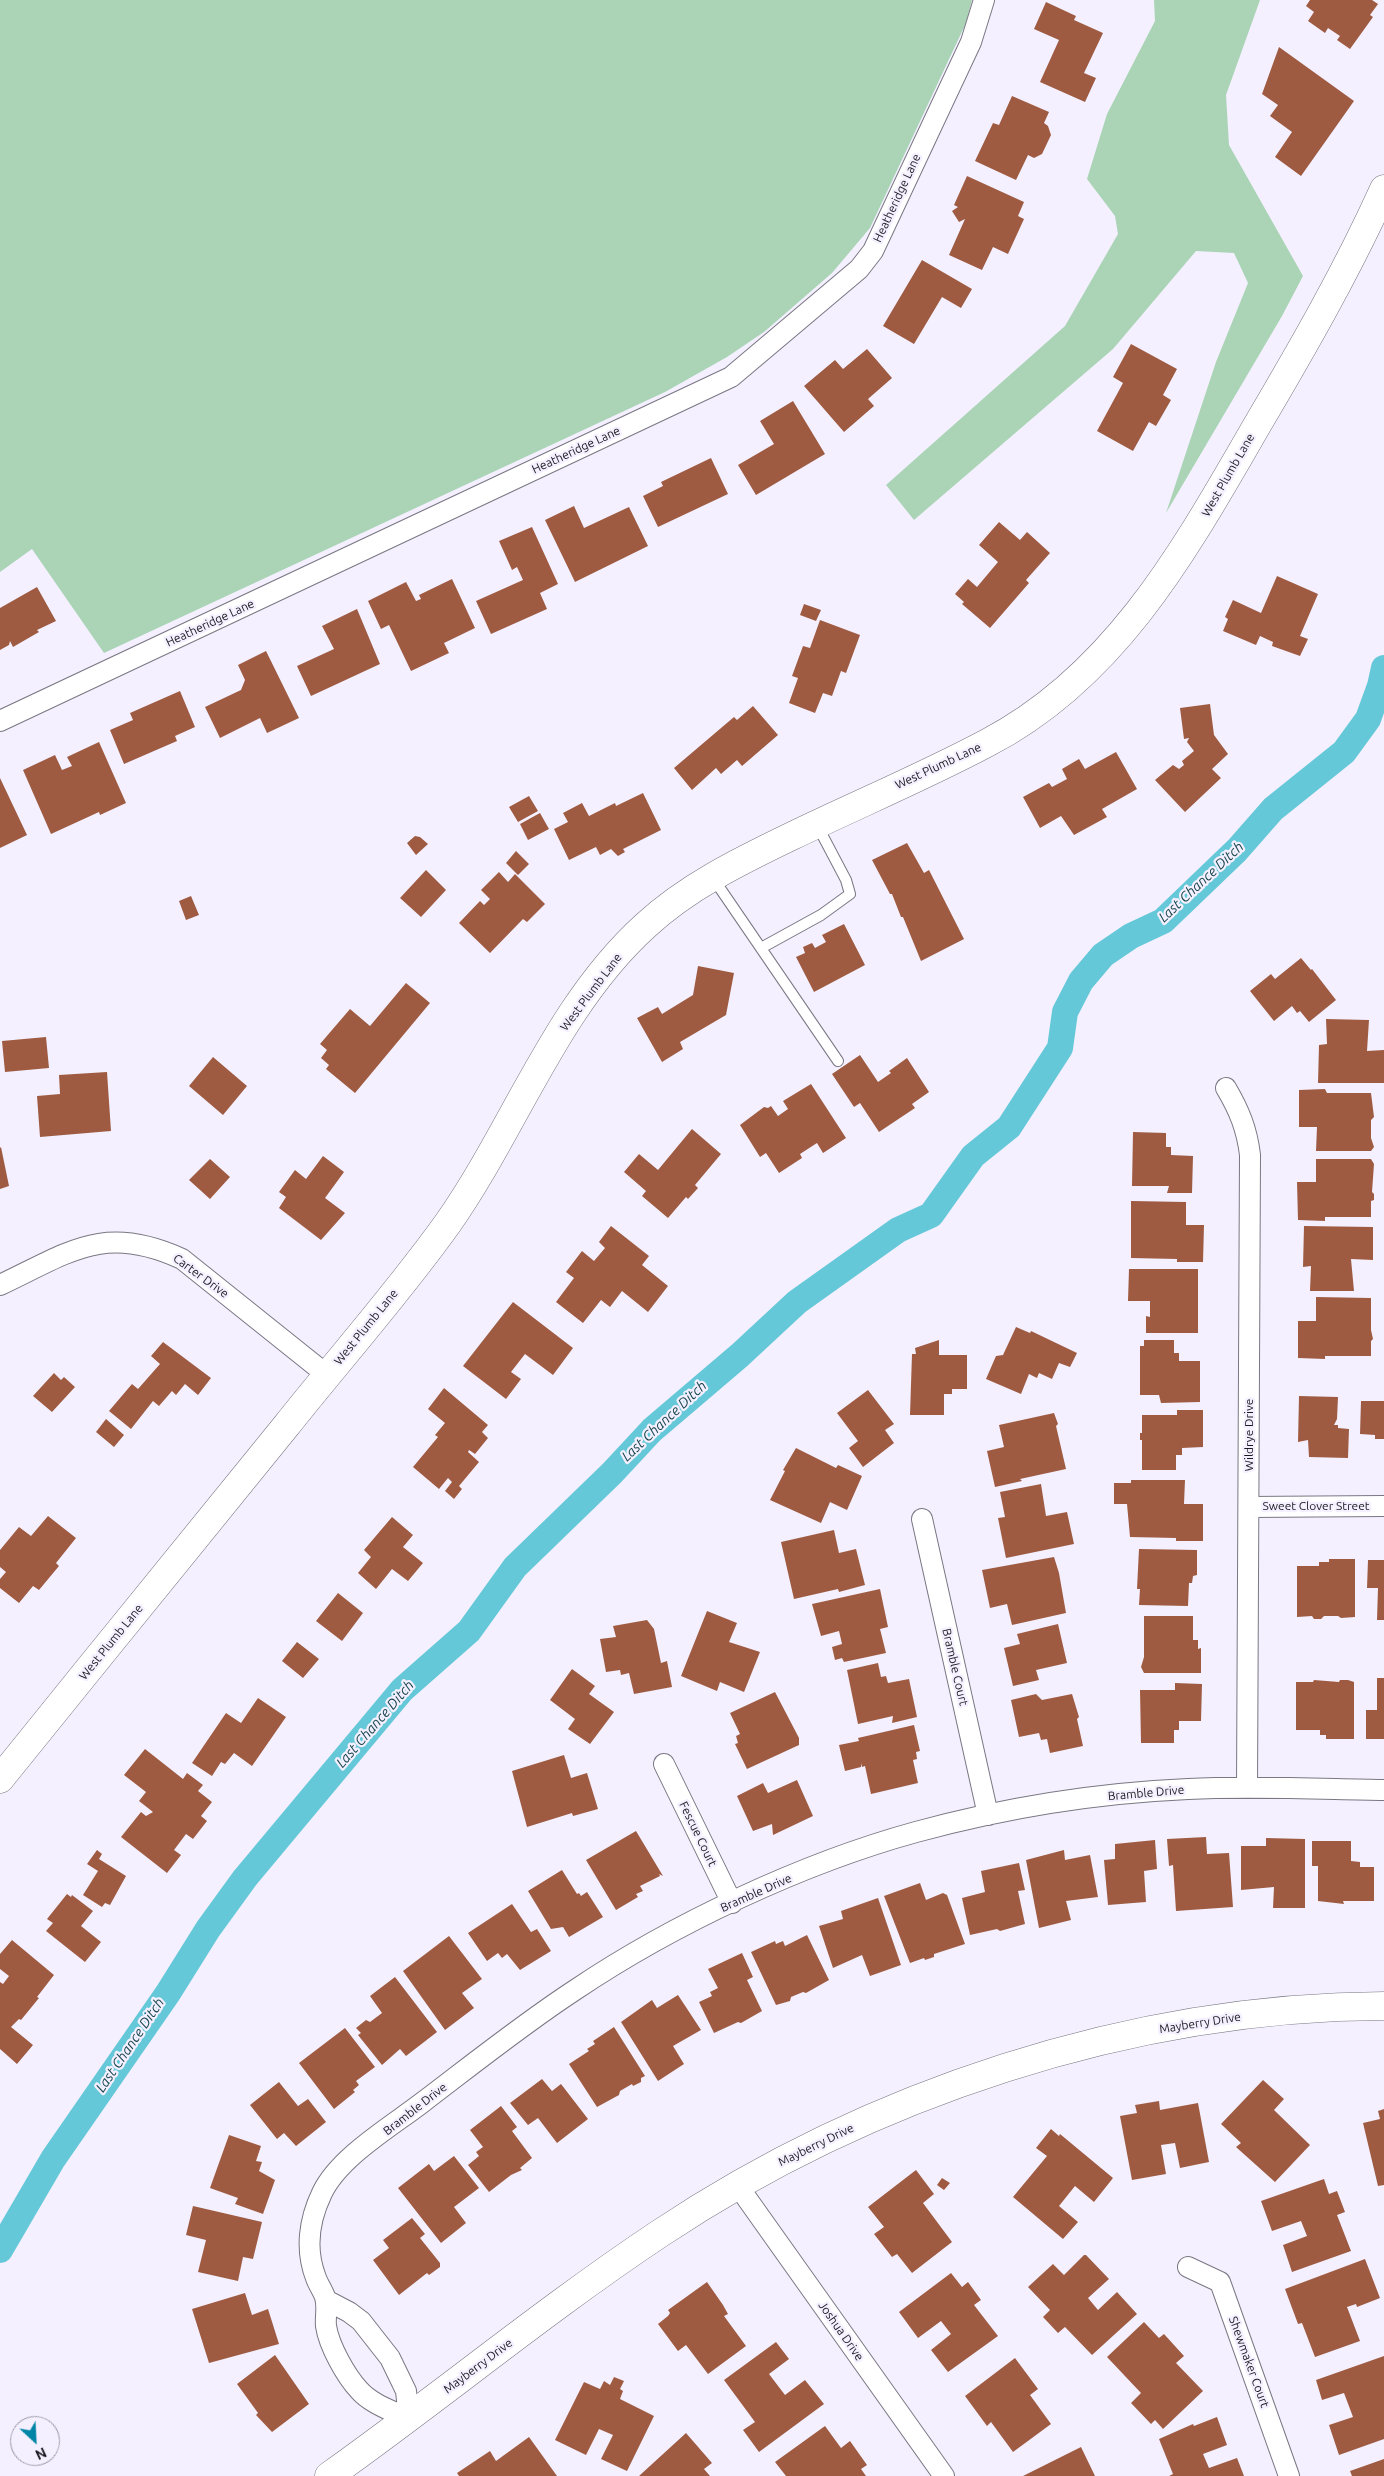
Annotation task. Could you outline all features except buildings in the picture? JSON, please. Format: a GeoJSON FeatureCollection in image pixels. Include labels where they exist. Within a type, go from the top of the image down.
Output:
{"type":"FeatureCollection","features":[{"type":"Feature","properties":{"kind":"main road","name":"West Plumb Lane"},"geometry":{"type":"LineString","coordinates":[[0,1779],[410,1274],[448,1222],[498,1145],[550,1050],[578,1006],[608,966],[644,927],[684,895],[757,852],[990,742],[1027,719],[1104,656],[1133,621],[1174,564],[1204,516],[1333,292],[1356,250],[1384,189]]}},
{"type":"Feature","properties":{"kind":"main road","name":"Mayberry Drive"},"geometry":{"type":"LineString","coordinates":[[329,2476],[660,2233],[738,2186],[804,2150],[881,2114],[946,2087],[1018,2064],[1168,2027],[1260,2015],[1384,2006]]}},
{"type":"Feature","properties":{"kind":"street","name":"Heatheridge Lane"},"geometry":{"type":"LineString","coordinates":[[0,721],[731,377],[859,269],[873,251],[971,42],[984,0]]}},
{"type":"Feature","properties":{"kind":"street","name":"Wildrye Drive"},"geometry":{"type":"LineString","coordinates":[[1226,1088],[1240,1111],[1248,1133],[1250,1155],[1247,1788]]}},
{"type":"Feature","properties":{"kind":"street","name":"Carter Drive"},"geometry":{"type":"LineString","coordinates":[[0,1285],[73,1250],[103,1242],[132,1242],[157,1248],[182,1259],[327,1375]]}},
{"type":"Feature","properties":{"kind":"street","name":"Sweet Clover Street"},"geometry":{"type":"LineString","coordinates":[[1248,1507],[1384,1506]]}},
{"type":"Feature","properties":{"kind":"street","name":"Bramble Court"},"geometry":{"type":"LineString","coordinates":[[922,1519],[988,1815]]}},
{"type":"Feature","properties":{"kind":"street","name":"Fescue Court"},"geometry":{"type":"LineString","coordinates":[[664,1764],[732,1903]]}},
{"type":"Feature","properties":{"kind":"street","name":"Bramble Drive"},"geometry":{"type":"LineString","coordinates":[[409,2419],[375,2402],[359,2391],[332,2348],[326,2327],[326,2300],[315,2276],[309,2250],[312,2219],[323,2190],[345,2162],[575,1989],[690,1922],[782,1880],[862,1849],[915,1832],[988,1815],[1100,1797],[1147,1792],[1247,1788],[1384,1790]]}},
{"type":"Feature","properties":{"kind":"street","name":"Joshua Drive"},"geometry":{"type":"LineString","coordinates":[[738,2186],[944,2476]]}},
{"type":"Feature","properties":{"kind":"street","name":"Shewmaker Court"},"geometry":{"type":"LineString","coordinates":[[1188,2267],[1220,2282],[1289,2476]]}},
{"type":"Feature","properties":{"kind":"street"},"geometry":{"type":"LineString","coordinates":[[326,2300],[349,2312],[361,2322],[390,2358],[406,2391],[409,2419]]}},
{"type":"Feature","properties":{"kind":"lane"},"geometry":{"type":"LineString","coordinates":[[761,948],[821,915],[850,894],[846,880],[817,824]]}},
{"type":"Feature","properties":{"kind":"lane"},"geometry":{"type":"LineString","coordinates":[[712,878],[838,1061]]}},
{"type":"Feature","properties":{"kind":"green space"},"geometry":{"type":"Polygon","coordinates":[[[0,0],[972,0],[966,23],[870,228],[832,273],[764,332],[727,357],[665,392],[104,653],[32,549],[0,572],[0,0]]]}},
{"type":"Feature","properties":{"kind":"green space"},"geometry":{"type":"Polygon","coordinates":[[[1154,0],[1260,0],[1226,95],[1229,145],[1303,276],[1282,316],[1166,513],[1216,362],[1248,283],[1234,253],[1196,251],[1113,349],[914,520],[886,485],[1065,326],[1118,234],[1115,216],[1087,179],[1107,114],[1155,21],[1154,0]]]}},
{"type":"Feature","properties":{"kind":"waterway","name":"Last Chance Ditch"},"geometry":{"type":"LineString","coordinates":[[0,2250],[53,2159],[168,1993],[208,1929],[245,1878],[402,1690],[469,1631],[515,1567],[612,1473],[652,1430],[740,1355],[797,1302],[898,1230],[931,1215],[973,1156],[1009,1127],[1060,1048],[1065,1012],[1081,981],[1103,955],[1131,936],[1163,921],[1237,850],[1273,809],[1344,752],[1368,719],[1380,686],[1384,668]]}}]}
